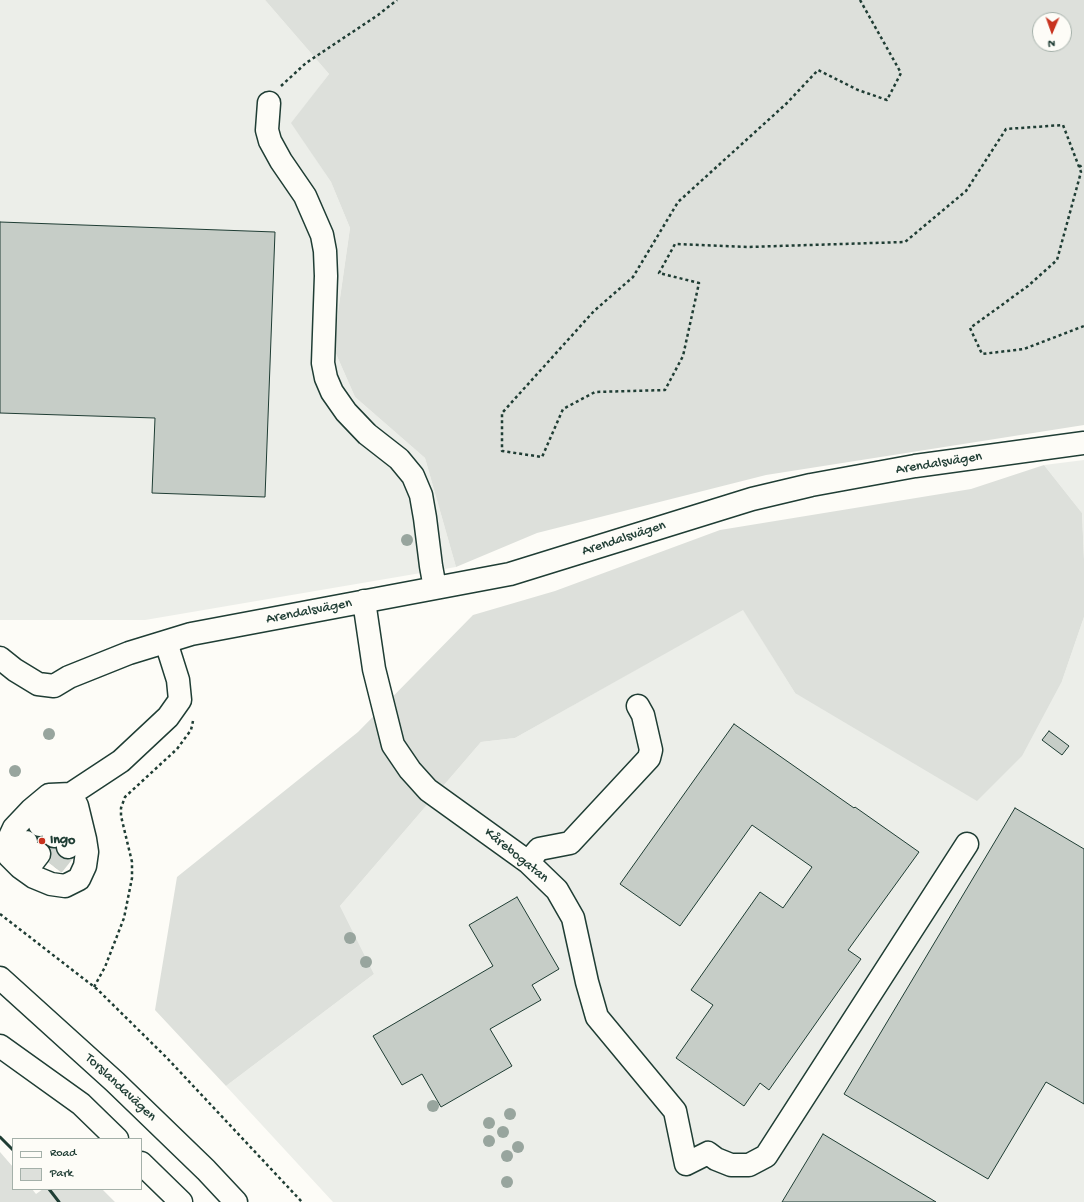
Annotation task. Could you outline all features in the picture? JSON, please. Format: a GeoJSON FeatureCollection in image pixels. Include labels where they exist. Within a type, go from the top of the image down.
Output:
{"type":"FeatureCollection","features":[{"type":"Feature","properties":{"kind":"street"},"geometry":{"type":"LineString","coordinates":[[269,103],[267,130],[270,141],[281,161],[306,196],[322,235],[326,251],[323,363],[326,378],[332,392],[346,412],[367,434],[399,459],[413,476],[421,495],[426,518],[430,566],[435,588]]}},
{"type":"Feature","properties":{"kind":"street","name":"Arendalsvägen"},"geometry":{"type":"LineString","coordinates":[[0,658],[15,670],[38,684],[54,686],[69,677],[129,653],[191,634],[510,574],[752,499],[811,485],[915,466],[1084,443]]}},
{"type":"Feature","properties":{"kind":"street","name":"Kårebogatan"},"geometry":{"type":"LineString","coordinates":[[364,601],[374,670],[393,745],[410,770],[428,790],[528,862],[557,890],[573,918],[587,982],[597,1017],[675,1111],[686,1164],[708,1153],[716,1159],[731,1165],[748,1165],[766,1156],[967,844]]}},
{"type":"Feature","properties":{"kind":"street"},"geometry":{"type":"LineString","coordinates":[[71,794],[77,806],[85,839],[87,852],[85,866],[79,879],[65,886],[51,884],[33,862],[9,856],[6,845],[14,828],[31,810],[50,795],[71,794],[121,761],[168,717],[180,700],[178,680],[166,642]]}},
{"type":"Feature","properties":{"kind":"street"},"geometry":{"type":"LineString","coordinates":[[528,862],[539,849],[570,843],[649,758],[651,750],[643,715],[638,706]]}},
{"type":"Feature","properties":{"kind":"street"},"geometry":{"type":"LineString","coordinates":[[55,835],[71,794]]}},
{"type":"Feature","properties":{"kind":"street","name":"Torslandavägen"},"geometry":{"type":"LineString","coordinates":[[0,978],[121,1088],[206,1170],[236,1202]]}},
{"type":"Feature","properties":{"kind":"street"},"geometry":{"type":"LineString","coordinates":[[0,1046],[81,1104],[116,1138]]}},
{"type":"Feature","properties":{"kind":"street"},"geometry":{"type":"LineString","coordinates":[[142,1164],[181,1202]]}},
{"type":"Feature","properties":{"kind":"path"},"geometry":{"type":"LineString","coordinates":[[269,103],[272,95],[306,63],[378,16],[397,0]]}},
{"type":"Feature","properties":{"kind":"path"},"geometry":{"type":"LineString","coordinates":[[860,0],[901,73],[887,100],[858,90],[818,70],[787,103],[678,202],[633,276],[594,311],[502,413],[502,451],[542,457],[563,409],[595,392],[665,390],[683,356],[699,283],[659,273],[675,244],[746,247],[905,242],[966,191],[1006,129],[1064,125],[1081,172],[1057,260],[1028,286],[970,328],[982,354],[1024,349],[1084,326]]}},
{"type":"Feature","properties":{"kind":"path"},"geometry":{"type":"LineString","coordinates":[[1079,167],[1084,164]]}},
{"type":"Feature","properties":{"kind":"path"},"geometry":{"type":"LineString","coordinates":[[94,987],[105,967],[124,918],[132,878],[132,862],[121,816],[121,808],[126,797],[177,749],[191,730],[193,723],[192,712],[180,700]]}},
{"type":"Feature","properties":{"kind":"path"},"geometry":{"type":"LineString","coordinates":[[0,914],[94,987],[167,1058],[302,1202]]}},
{"type":"Feature","properties":{"kind":"shaded area"},"geometry":{"type":"Polygon","coordinates":[[[0,0],[265,0],[329,74],[292,123],[331,182],[350,228],[333,347],[355,397],[425,458],[456,567],[145,620],[0,620],[0,0]]]}},
{"type":"Feature","properties":{"kind":"shaded area"},"geometry":{"type":"Polygon","coordinates":[[[1084,460],[1084,560],[1082,513],[1044,465],[1084,460]]]}},
{"type":"Feature","properties":{"kind":"shaded area"},"geometry":{"type":"Polygon","coordinates":[[[743,609],[795,693],[1062,681],[1084,617],[1084,1202],[333,1202],[226,1086],[374,974],[340,906],[481,742],[515,738],[743,609]]]}},
{"type":"Feature","properties":{"kind":"green space"},"geometry":{"type":"Polygon","coordinates":[[[265,0],[1084,0],[1084,425],[766,475],[537,533],[456,567],[425,458],[355,397],[333,347],[350,228],[331,182],[291,123],[329,74],[265,0]]]}},
{"type":"Feature","properties":{"kind":"green space"},"geometry":{"type":"Polygon","coordinates":[[[1044,465],[1082,513],[1084,617],[1062,681],[1022,756],[977,801],[795,693],[743,610],[515,738],[481,742],[340,906],[374,974],[226,1086],[155,1010],[177,877],[358,732],[473,615],[555,591],[720,530],[971,489],[1044,465]]]}},
{"type":"Feature","properties":{"kind":"green space"},"geometry":{"type":"Polygon","coordinates":[[[0,1152],[12,1166],[12,1190],[33,1190],[36,1194],[42,1190],[103,1190],[115,1202],[0,1202],[0,1152]]]}},
{"type":"Feature","properties":{"kind":"building"},"geometry":{"type":"Polygon","coordinates":[[[0,222],[275,232],[265,497],[152,493],[155,418],[0,413],[0,222]]]}},
{"type":"Feature","properties":{"kind":"building"},"geometry":{"type":"Polygon","coordinates":[[[734,724],[919,852],[848,950],[861,959],[769,1090],[760,1083],[744,1106],[676,1058],[713,1005],[691,990],[760,892],[783,908],[812,867],[752,825],[680,926],[620,884],[734,724]]]}},
{"type":"Feature","properties":{"kind":"building"},"geometry":{"type":"Polygon","coordinates":[[[1049,731],[1069,746],[1062,755],[1042,740],[1049,731]]]}},
{"type":"Feature","properties":{"kind":"building"},"geometry":{"type":"Polygon","coordinates":[[[1015,808],[1084,849],[1084,1104],[1046,1082],[988,1179],[844,1094],[1015,808]]]}},
{"type":"Feature","properties":{"kind":"building"},"geometry":{"type":"Polygon","coordinates":[[[36,821],[72,850],[57,868],[21,839],[36,821]]]}},
{"type":"Feature","properties":{"kind":"building"},"geometry":{"type":"Polygon","coordinates":[[[517,897],[559,969],[532,985],[541,1000],[490,1029],[512,1066],[441,1107],[422,1074],[402,1085],[373,1036],[493,966],[469,925],[517,897]]]}},
{"type":"Feature","properties":{"kind":"building"},"geometry":{"type":"Polygon","coordinates":[[[823,1134],[936,1202],[782,1202],[823,1134]]]}},
{"type":"Feature","properties":{"kind":"tunnel"},"geometry":{"type":"LineString","coordinates":[[53,866],[68,847]]}},
{"type":"Feature","properties":{"kind":"railway"},"geometry":{"type":"LineString","coordinates":[[0,1137],[12,1149]]}},
{"type":"Feature","properties":{"kind":"railway"},"geometry":{"type":"LineString","coordinates":[[50,1190],[59,1202]]}},
{"type":"Feature","properties":{"kind":"place","name":"Ingo"},"geometry":{"type":"Point","coordinates":[42,841]}}]}
